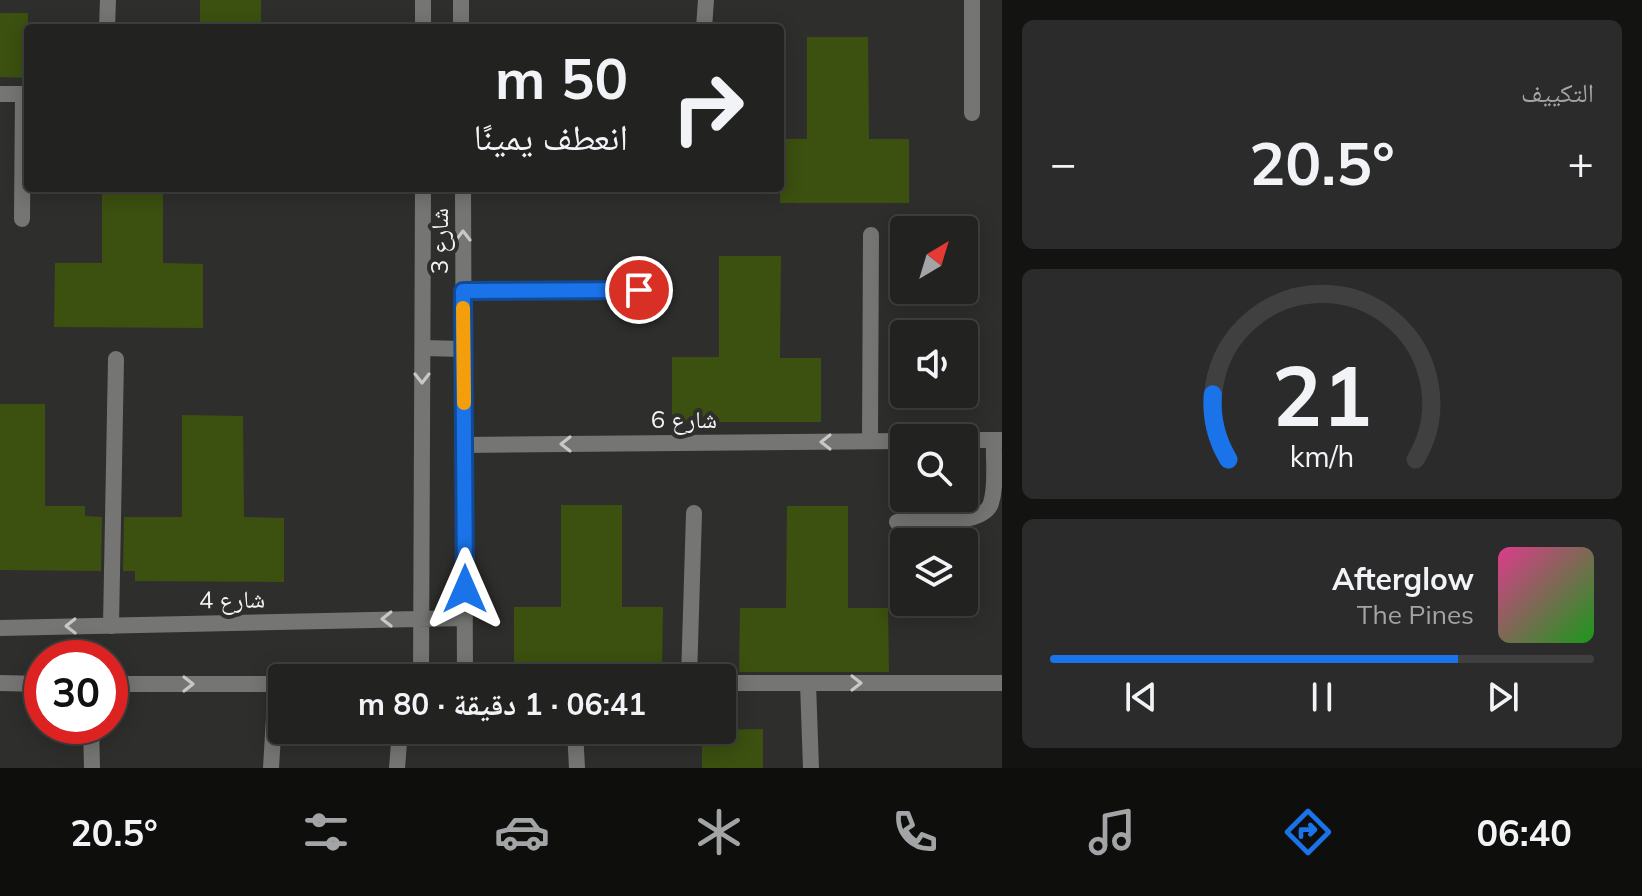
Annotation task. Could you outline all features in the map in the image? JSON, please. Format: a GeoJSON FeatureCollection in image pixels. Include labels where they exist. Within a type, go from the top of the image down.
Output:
{"type":"FeatureCollection","features":[{"type":"Feature","properties":{"kind":"street"},"geometry":{"type":"LineString","coordinates":[[107,24],[108,0]]}},
{"type":"Feature","properties":{"kind":"street"},"geometry":{"type":"LineString","coordinates":[[423,0],[423,24]]}},
{"type":"Feature","properties":{"kind":"street"},"geometry":{"type":"LineString","coordinates":[[461,0],[461,24]]}},
{"type":"Feature","properties":{"kind":"street"},"geometry":{"type":"LineString","coordinates":[[704,24],[706,0]]}},
{"type":"Feature","properties":{"kind":"street"},"geometry":{"type":"LineString","coordinates":[[972,0],[972,113]]}},
{"type":"Feature","properties":{"kind":"street"},"geometry":{"type":"LineString","coordinates":[[0,94],[24,94]]}},
{"type":"Feature","properties":{"kind":"street"},"geometry":{"type":"LineString","coordinates":[[22,219],[24,156]]}},
{"type":"Feature","properties":{"kind":"street","name":"شارع 3"},"geometry":{"type":"LineString","coordinates":[[421,664],[423,192]]}},
{"type":"Feature","properties":{"kind":"street","name":"شارع 3"},"geometry":{"type":"LineString","coordinates":[[463,192],[465,664]]}},
{"type":"Feature","properties":{"kind":"street"},"geometry":{"type":"LineString","coordinates":[[870,441],[871,235]]}},
{"type":"Feature","properties":{"kind":"street"},"geometry":{"type":"LineString","coordinates":[[463,291],[639,290]]}},
{"type":"Feature","properties":{"kind":"street"},"geometry":{"type":"LineString","coordinates":[[423,348],[463,349]]}},
{"type":"Feature","properties":{"kind":"street"},"geometry":{"type":"LineString","coordinates":[[111,626],[116,359]]}},
{"type":"Feature","properties":{"kind":"street"},"geometry":{"type":"LineString","coordinates":[[897,522],[971,519],[984,513],[992,501],[998,440]]}},
{"type":"Feature","properties":{"kind":"street","name":"شارع 6"},"geometry":{"type":"LineString","coordinates":[[464,445],[890,441]]}},
{"type":"Feature","properties":{"kind":"street"},"geometry":{"type":"LineString","coordinates":[[689,664],[694,513]]}},
{"type":"Feature","properties":{"kind":"street","name":"شارع 4"},"geometry":{"type":"LineString","coordinates":[[0,628],[465,618]]}},
{"type":"Feature","properties":{"kind":"street"},"geometry":{"type":"LineString","coordinates":[[0,683],[24,684]]}},
{"type":"Feature","properties":{"kind":"street"},"geometry":{"type":"LineString","coordinates":[[736,683],[1002,683]]}},
{"type":"Feature","properties":{"kind":"street"},"geometry":{"type":"LineString","coordinates":[[808,683],[811,768]]}},
{"type":"Feature","properties":{"kind":"street"},"geometry":{"type":"LineString","coordinates":[[128,684],[268,684]]}},
{"type":"Feature","properties":{"kind":"street"},"geometry":{"type":"LineString","coordinates":[[91,744],[92,768]]}},
{"type":"Feature","properties":{"kind":"street"},"geometry":{"type":"LineString","coordinates":[[271,768],[273,744]]}},
{"type":"Feature","properties":{"kind":"street"},"geometry":{"type":"LineString","coordinates":[[397,768],[399,744]]}},
{"type":"Feature","properties":{"kind":"street"},"geometry":{"type":"LineString","coordinates":[[576,744],[577,768]]}},
{"type":"Feature","properties":{"kind":"building"},"geometry":{"type":"Polygon","coordinates":[[[200,0],[261,0],[261,24],[200,24],[200,0]]]}},
{"type":"Feature","properties":{"kind":"building"},"geometry":{"type":"Polygon","coordinates":[[[0,13],[28,13],[28,24],[24,24],[24,78],[0,77],[0,13]]]}},
{"type":"Feature","properties":{"kind":"building"},"geometry":{"type":"Polygon","coordinates":[[[807,37],[868,37],[869,139],[909,139],[909,203],[780,203],[780,192],[784,192],[784,139],[807,139],[807,37]]]}},
{"type":"Feature","properties":{"kind":"building"},"geometry":{"type":"Polygon","coordinates":[[[102,192],[163,192],[163,263],[203,264],[203,328],[54,327],[55,263],[102,263],[102,192]]]}},
{"type":"Feature","properties":{"kind":"building"},"geometry":{"type":"Polygon","coordinates":[[[719,256],[781,256],[780,358],[821,358],[821,422],[672,422],[672,357],[719,357],[719,256]]]}},
{"type":"Feature","properties":{"kind":"building"},"geometry":{"type":"Polygon","coordinates":[[[0,404],[45,404],[45,506],[85,506],[85,516],[102,517],[101,571],[0,570],[0,404]]]}},
{"type":"Feature","properties":{"kind":"building"},"geometry":{"type":"Polygon","coordinates":[[[182,415],[243,416],[244,517],[284,518],[284,582],[135,581],[135,571],[123,571],[124,517],[182,517],[182,415]]]}},
{"type":"Feature","properties":{"kind":"building"},"geometry":{"type":"Polygon","coordinates":[[[561,505],[622,505],[622,607],[663,607],[662,664],[514,664],[514,607],[561,607],[561,505]]]}},
{"type":"Feature","properties":{"kind":"building"},"geometry":{"type":"Polygon","coordinates":[[[787,506],[848,506],[848,608],[888,608],[889,672],[739,672],[740,608],[786,608],[787,506]]]}},
{"type":"Feature","properties":{"kind":"building"},"geometry":{"type":"Polygon","coordinates":[[[736,729],[763,729],[763,768],[702,768],[702,744],[736,744],[736,729]]]}},
{"type":"Feature","properties":{"kind":"slow traffic"},"geometry":{"type":"LineString","coordinates":[[463,308],[464,403]]}},
{"type":"Feature","properties":{"kind":"route"},"geometry":{"type":"LineString","coordinates":[[465,589],[463,291],[639,290]]}}]}
